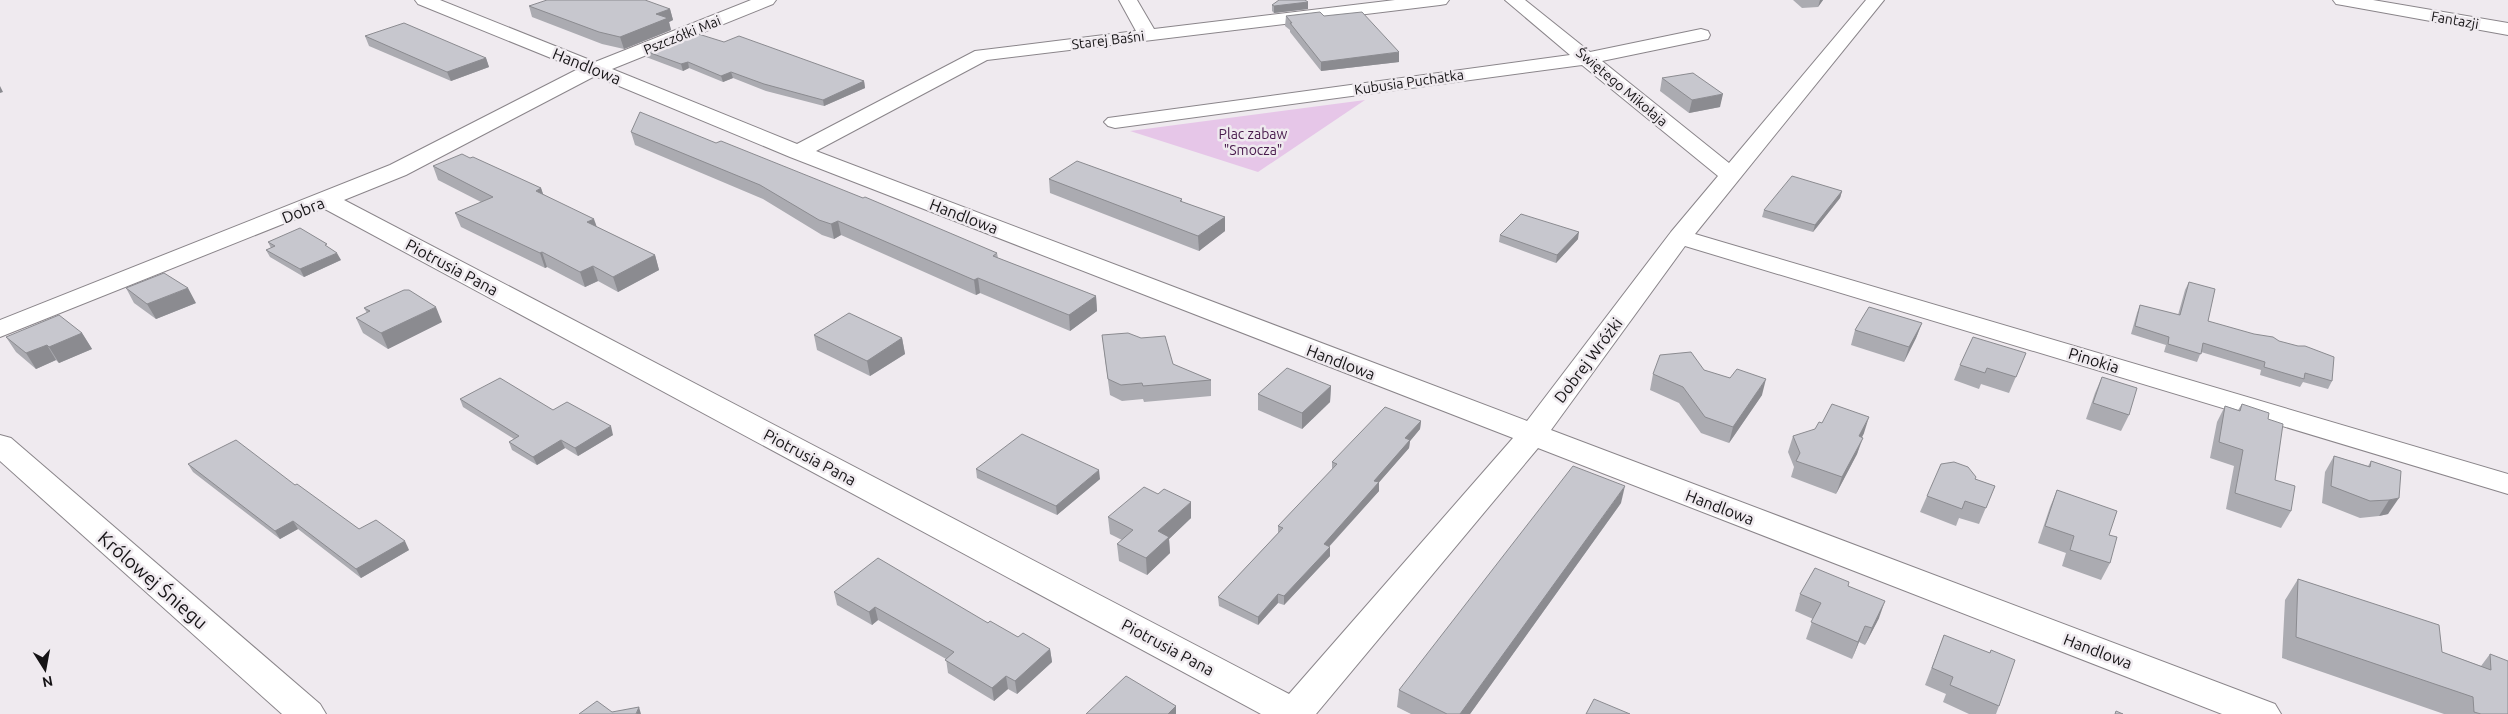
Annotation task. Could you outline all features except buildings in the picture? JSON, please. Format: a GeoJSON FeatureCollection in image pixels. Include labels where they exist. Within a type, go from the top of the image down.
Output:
{"type":"FeatureCollection","features":[{"type":"Feature","properties":{"kind":"street","name":"Handlowa"},"geometry":{"type":"LineString","coordinates":[[424,0],[798,152],[2262,714]]}},
{"type":"Feature","properties":{"kind":"street","name":"Pszczółki Mai"},"geometry":{"type":"LineString","coordinates":[[596,69],[767,0]]}},
{"type":"Feature","properties":{"kind":"street"},"geometry":{"type":"LineString","coordinates":[[1128,0],[1148,35]]}},
{"type":"Feature","properties":{"kind":"street","name":"Starej Baśni"},"geometry":{"type":"LineString","coordinates":[[798,152],[982,55],[1440,0]]}},
{"type":"Feature","properties":{"kind":"street","name":"Świętego Mikołaja"},"geometry":{"type":"LineString","coordinates":[[1514,0],[1731,175]]}},
{"type":"Feature","properties":{"kind":"street","name":"Dobrej Wróżki"},"geometry":{"type":"LineString","coordinates":[[1294,714],[1532,435],[1680,237],[1875,0]]}},
{"type":"Feature","properties":{"kind":"street","name":"Fantazji"},"geometry":{"type":"LineString","coordinates":[[2342,0],[2508,30]]}},
{"type":"Feature","properties":{"kind":"street","name":"Kubusia Puchatka"},"geometry":{"type":"LineString","coordinates":[[1115,122],[1588,58],[1701,35]]}},
{"type":"Feature","properties":{"kind":"street","name":"Dobra"},"geometry":{"type":"LineString","coordinates":[[0,329],[398,170],[546,92],[596,69]]}},
{"type":"Feature","properties":{"kind":"street","name":"Piotrusia Pana"},"geometry":{"type":"LineString","coordinates":[[326,200],[1294,714]]}},
{"type":"Feature","properties":{"kind":"street","name":"Pinokia"},"geometry":{"type":"LineString","coordinates":[[1680,237],[2508,484]]}},
{"type":"Feature","properties":{"kind":"street","name":"Królowej Śniegu"},"geometry":{"type":"LineString","coordinates":[[0,445],[307,714]]}},
{"type":"Feature","properties":{"kind":"green space","name":"Plac zabaw \"Smocza\""},"geometry":{"type":"Polygon","coordinates":[[[1365,100],[1258,172],[1130,131],[1365,100]]]}}]}
